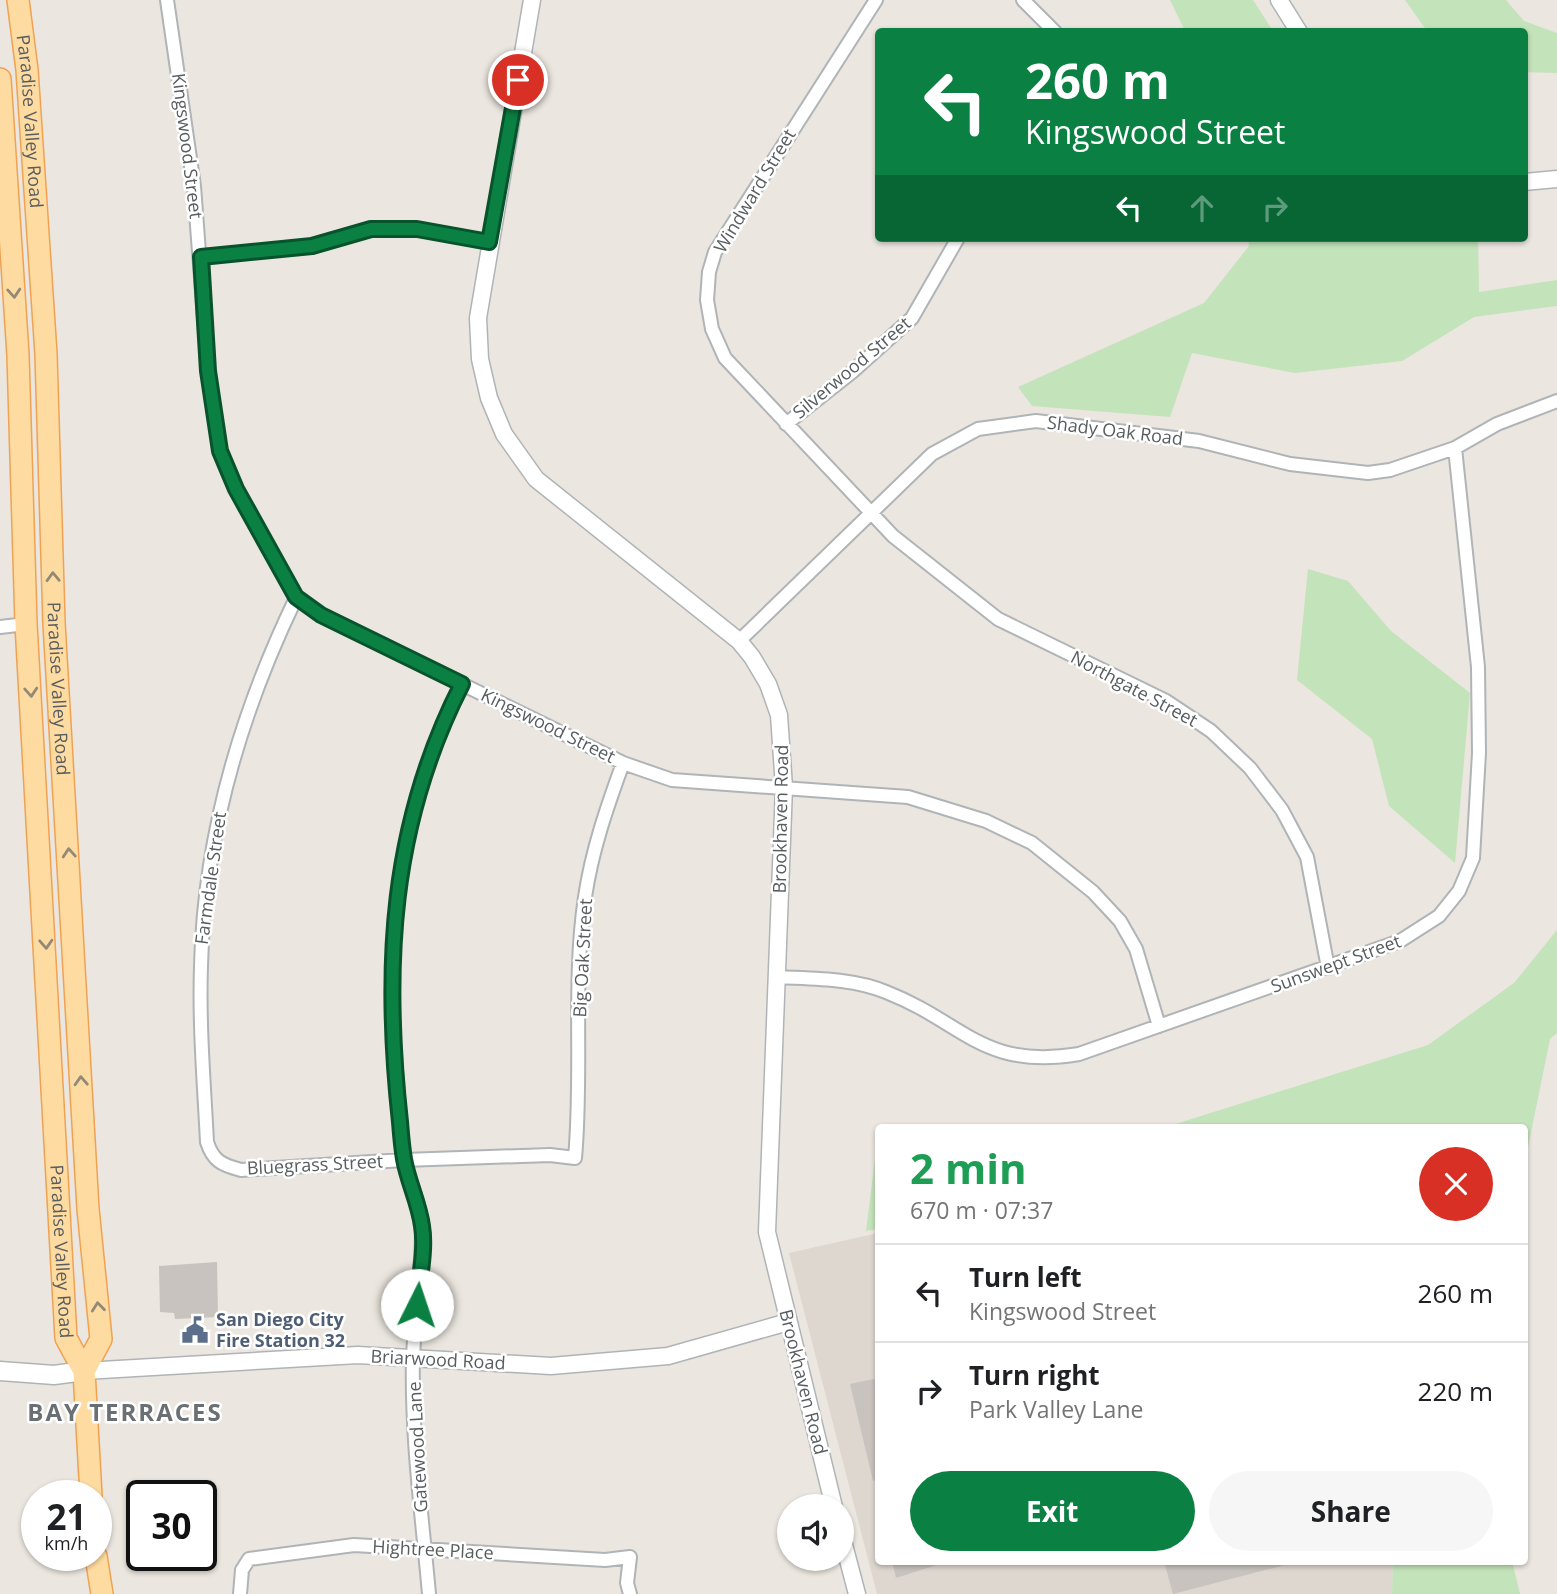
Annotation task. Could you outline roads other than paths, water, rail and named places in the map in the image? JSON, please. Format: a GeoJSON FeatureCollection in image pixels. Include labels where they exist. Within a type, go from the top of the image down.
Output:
{"type":"FeatureCollection","features":[{"type":"Feature","properties":{"kind":"main road","name":"Paradise Valley Road"},"geometry":{"type":"LineString","coordinates":[[18,0],[27,70],[46,354],[54,623],[88,1209],[102,1339],[84,1371]]}},
{"type":"Feature","properties":{"kind":"main road","name":"Paradise Valley Road"},"geometry":{"type":"LineString","coordinates":[[0,79],[18,355],[26,624],[66,1338],[84,1371],[90,1480]]}},
{"type":"Feature","properties":{"kind":"main road","name":"Briarwood Road"},"geometry":{"type":"LineString","coordinates":[[0,1371],[54,1375],[84,1371]]}},
{"type":"Feature","properties":{"kind":"main road"},"geometry":{"type":"LineString","coordinates":[[98,1571],[102,1594]]}},
{"type":"Feature","properties":{"kind":"street","name":"Kingswood Street"},"geometry":{"type":"LineString","coordinates":[[167,0],[194,186],[208,371],[220,451],[236,489],[296,597],[321,615],[624,763],[673,780],[908,797],[986,821],[1032,843],[1093,892],[1121,921],[1136,948],[1159,1026]]}},
{"type":"Feature","properties":{"kind":"street","name":"Brookhaven Road"},"geometry":{"type":"LineString","coordinates":[[532,0],[489,242],[478,318],[480,359],[488,398],[513,450],[536,479],[739,641],[768,684],[779,715],[783,787],[767,1232],[831,1494]]}},
{"type":"Feature","properties":{"kind":"street","name":"Windward Street"},"geometry":{"type":"LineString","coordinates":[[871,512],[725,358],[709,315],[709,272],[722,237],[876,0]]}},
{"type":"Feature","properties":{"kind":"street"},"geometry":{"type":"LineString","coordinates":[[1023,0],[1051,28]]}},
{"type":"Feature","properties":{"kind":"street"},"geometry":{"type":"LineString","coordinates":[[1279,0],[1296,28]]}},
{"type":"Feature","properties":{"kind":"street"},"geometry":{"type":"LineString","coordinates":[[1528,182],[1557,179]]}},
{"type":"Feature","properties":{"kind":"street"},"geometry":{"type":"LineString","coordinates":[[201,257],[312,246],[371,229],[417,229],[489,242]]}},
{"type":"Feature","properties":{"kind":"street","name":"Silverwood Street"},"geometry":{"type":"LineString","coordinates":[[786,424],[852,372],[912,317],[956,242]]}},
{"type":"Feature","properties":{"kind":"street","name":"Shady Oak Road"},"geometry":{"type":"LineString","coordinates":[[739,641],[932,454],[978,429],[1036,421],[1199,441],[1290,464],[1368,473],[1390,470],[1455,448],[1497,424],[1557,401]]}},
{"type":"Feature","properties":{"kind":"street","name":"Sunswept Street"},"geometry":{"type":"LineString","coordinates":[[776,977],[859,983],[889,993],[983,1046],[1022,1058],[1079,1054],[1401,942],[1427,926],[1459,891],[1473,858],[1479,753],[1478,667],[1455,448]]}},
{"type":"Feature","properties":{"kind":"street","name":"Northgate Street"},"geometry":{"type":"LineString","coordinates":[[871,512],[927,565],[998,619],[1166,701],[1232,749],[1267,788],[1307,857],[1328,968]]}},
{"type":"Feature","properties":{"kind":"street","name":"Farmdale Street"},"geometry":{"type":"LineString","coordinates":[[223,1166],[212,1157],[207,1142],[200,1010],[207,886],[220,806],[242,727],[275,642],[296,597]]}},
{"type":"Feature","properties":{"kind":"street"},"geometry":{"type":"LineString","coordinates":[[0,627],[26,624]]}},
{"type":"Feature","properties":{"kind":"street","name":"Gatewood Lane"},"geometry":{"type":"LineString","coordinates":[[429,1594],[415,1436],[414,1357],[422,1227],[404,1160],[395,1076],[392,987],[396,906],[410,818],[437,734],[462,684]]}},
{"type":"Feature","properties":{"kind":"street","name":"Big Oak Street"},"geometry":{"type":"LineString","coordinates":[[575,1158],[585,897],[598,831],[624,763]]}},
{"type":"Feature","properties":{"kind":"street","name":"Bluegrass Street"},"geometry":{"type":"LineString","coordinates":[[223,1166],[241,1170],[404,1160],[550,1155],[575,1158]]}},
{"type":"Feature","properties":{"kind":"street","name":"Briarwood Road"},"geometry":{"type":"LineString","coordinates":[[84,1371],[358,1355],[551,1366],[668,1356],[788,1322]]}},
{"type":"Feature","properties":{"kind":"street","name":"Hightree Place"},"geometry":{"type":"LineString","coordinates":[[240,1594],[238,1583],[242,1570],[250,1559],[354,1545],[605,1560],[630,1557],[627,1583],[630,1594]]}},
{"type":"Feature","properties":{"kind":"street"},"geometry":{"type":"LineString","coordinates":[[851,1571],[857,1594]]}},
{"type":"Feature","properties":{"kind":"place","name":"San Diego City Fire Station 32"},"geometry":{"type":"Point","coordinates":[195,1330]}},
{"type":"Feature","properties":{"kind":"district","name":"BAY TERRACES"},"geometry":{"type":"Point","coordinates":[125,1413]}}]}
